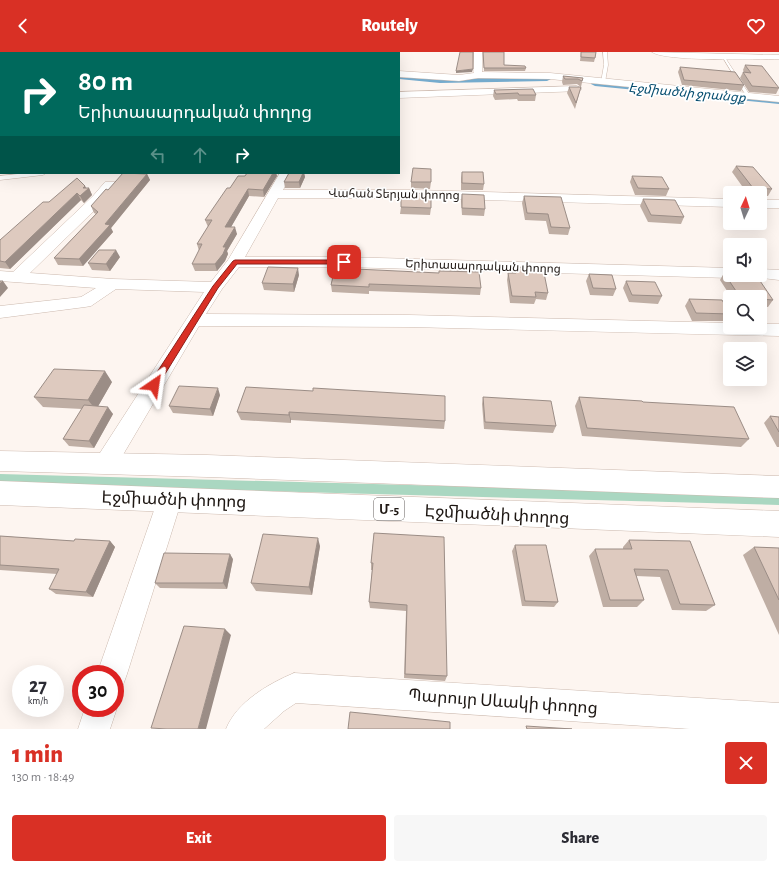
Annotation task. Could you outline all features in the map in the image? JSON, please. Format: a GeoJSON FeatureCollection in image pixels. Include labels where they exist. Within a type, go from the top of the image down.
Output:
{"type":"FeatureCollection","features":[{"type":"Feature","properties":{"kind":"highway"},"geometry":{"type":"LineString","coordinates":[[0,461],[106,463],[779,487]]}},
{"type":"Feature","properties":{"kind":"highway","name":"Էջմիածնի փողոց"},"geometry":{"type":"LineString","coordinates":[[0,493],[170,499],[566,518],[779,524]]}},
{"type":"Feature","properties":{"kind":"street"},"geometry":{"type":"LineString","coordinates":[[478,52],[478,75]]}},
{"type":"Feature","properties":{"kind":"street"},"geometry":{"type":"LineString","coordinates":[[656,52],[674,55],[723,57],[779,57]]}},
{"type":"Feature","properties":{"kind":"street"},"geometry":{"type":"LineString","coordinates":[[400,74],[460,78],[478,75],[550,76],[779,99]]}},
{"type":"Feature","properties":{"kind":"street"},"geometry":{"type":"LineString","coordinates":[[400,95],[594,88],[717,100],[779,104]]}},
{"type":"Feature","properties":{"kind":"street"},"geometry":{"type":"LineString","coordinates":[[106,463],[215,287],[235,262],[285,174]]}},
{"type":"Feature","properties":{"kind":"street"},"geometry":{"type":"LineString","coordinates":[[17,277],[110,186]]}},
{"type":"Feature","properties":{"kind":"street","name":"Վահան Տերյան փողոց"},"geometry":{"type":"LineString","coordinates":[[273,194],[363,192],[723,203]]}},
{"type":"Feature","properties":{"kind":"street"},"geometry":{"type":"LineString","coordinates":[[767,204],[779,204]]}},
{"type":"Feature","properties":{"kind":"street","name":"Երիտասարդական փողոց"},"geometry":{"type":"LineString","coordinates":[[235,262],[344,262],[723,273]]}},
{"type":"Feature","properties":{"kind":"street"},"geometry":{"type":"LineString","coordinates":[[767,274],[779,275]]}},
{"type":"Feature","properties":{"kind":"street"},"geometry":{"type":"LineString","coordinates":[[0,276],[113,284],[215,287]]}},
{"type":"Feature","properties":{"kind":"street"},"geometry":{"type":"LineString","coordinates":[[0,312],[85,302],[113,284]]}},
{"type":"Feature","properties":{"kind":"street"},"geometry":{"type":"LineString","coordinates":[[194,320],[409,321],[779,330]]}},
{"type":"Feature","properties":{"kind":"street"},"geometry":{"type":"LineString","coordinates":[[115,665],[170,499]]}},
{"type":"Feature","properties":{"kind":"street","name":"Պարույր Սևակի փողոց"},"geometry":{"type":"LineString","coordinates":[[242,729],[265,706],[280,694],[294,688],[779,719]]}},
{"type":"Feature","properties":{"kind":"street"},"geometry":{"type":"LineString","coordinates":[[94,729],[98,717]]}},
{"type":"Feature","properties":{"kind":"lane"},"geometry":{"type":"LineString","coordinates":[[603,82],[606,65],[605,52]]}},
{"type":"Feature","properties":{"kind":"lane"},"geometry":{"type":"LineString","coordinates":[[723,57],[749,96]]}},
{"type":"Feature","properties":{"kind":"lane"},"geometry":{"type":"LineString","coordinates":[[0,178],[34,174]]}},
{"type":"Feature","properties":{"kind":"green space"},"geometry":{"type":"Polygon","coordinates":[[[0,474],[779,495],[779,505],[0,484],[0,474]]]}},
{"type":"Feature","properties":{"kind":"building"},"geometry":{"type":"Polygon","coordinates":[[[460,52],[473,52],[473,69],[456,71],[460,52]]]}},
{"type":"Feature","properties":{"kind":"building"},"geometry":{"type":"Polygon","coordinates":[[[483,52],[504,52],[504,65],[525,66],[526,68],[484,68],[483,52]]]}},
{"type":"Feature","properties":{"kind":"building"},"geometry":{"type":"Polygon","coordinates":[[[581,52],[596,52],[595,58],[581,57],[581,52]]]}},
{"type":"Feature","properties":{"kind":"building"},"geometry":{"type":"Polygon","coordinates":[[[745,65],[762,66],[779,88],[752,86],[743,72],[751,73],[745,65]]]}},
{"type":"Feature","properties":{"kind":"building"},"geometry":{"type":"Polygon","coordinates":[[[680,67],[735,72],[744,85],[684,80],[680,67]]]}},
{"type":"Feature","properties":{"kind":"building"},"geometry":{"type":"Polygon","coordinates":[[[563,76],[583,78],[582,81],[578,79],[565,79],[563,76]]]}},
{"type":"Feature","properties":{"kind":"building"},"geometry":{"type":"Polygon","coordinates":[[[569,87],[581,87],[576,103],[569,87]]]}},
{"type":"Feature","properties":{"kind":"building"},"geometry":{"type":"Polygon","coordinates":[[[533,89],[536,95],[519,95],[518,93],[496,94],[494,90],[533,89]]]}},
{"type":"Feature","properties":{"kind":"building"},"geometry":{"type":"Polygon","coordinates":[[[736,166],[753,167],[772,189],[767,189],[767,186],[751,186],[736,166]]]}},
{"type":"Feature","properties":{"kind":"building"},"geometry":{"type":"Polygon","coordinates":[[[413,168],[431,169],[431,182],[411,182],[413,168]]]}},
{"type":"Feature","properties":{"kind":"building"},"geometry":{"type":"Polygon","coordinates":[[[462,172],[483,172],[484,184],[462,183],[462,172]]]}},
{"type":"Feature","properties":{"kind":"building"},"geometry":{"type":"Polygon","coordinates":[[[122,174],[147,174],[105,224],[110,225],[79,259],[54,258],[98,212],[91,206],[106,189],[108,190],[122,174]]]}},
{"type":"Feature","properties":{"kind":"building"},"geometry":{"type":"Polygon","coordinates":[[[246,174],[272,174],[263,190],[248,189],[225,227],[235,227],[223,247],[226,247],[223,254],[215,264],[192,264],[202,244],[197,244],[212,220],[205,220],[227,188],[230,188],[238,176],[245,176],[246,174]]]}},
{"type":"Feature","properties":{"kind":"building"},"geometry":{"type":"Polygon","coordinates":[[[288,174],[303,174],[299,182],[284,182],[288,174]]]}},
{"type":"Feature","properties":{"kind":"building"},"geometry":{"type":"Polygon","coordinates":[[[632,176],[662,177],[669,189],[638,188],[632,176]]]}},
{"type":"Feature","properties":{"kind":"building"},"geometry":{"type":"Polygon","coordinates":[[[77,178],[85,186],[83,188],[89,188],[80,196],[77,193],[5,262],[0,261],[0,240],[43,202],[49,202],[77,178]]]}},
{"type":"Feature","properties":{"kind":"building"},"geometry":{"type":"Polygon","coordinates":[[[431,193],[431,208],[401,207],[401,194],[431,193]]]}},
{"type":"Feature","properties":{"kind":"building"},"geometry":{"type":"Polygon","coordinates":[[[462,194],[484,195],[485,209],[462,208],[462,194]]]}},
{"type":"Feature","properties":{"kind":"building"},"geometry":{"type":"Polygon","coordinates":[[[524,196],[561,197],[570,228],[551,227],[548,214],[527,213],[524,196]]]}},
{"type":"Feature","properties":{"kind":"building"},"geometry":{"type":"Polygon","coordinates":[[[643,199],[675,200],[684,217],[651,215],[643,199]]]}},
{"type":"Feature","properties":{"kind":"building"},"geometry":{"type":"Polygon","coordinates":[[[99,250],[116,250],[106,264],[88,263],[99,250]]]}},
{"type":"Feature","properties":{"kind":"building"},"geometry":{"type":"Polygon","coordinates":[[[268,267],[298,268],[293,284],[262,283],[268,267]]]}},
{"type":"Feature","properties":{"kind":"building"},"geometry":{"type":"Polygon","coordinates":[[[515,267],[543,268],[548,293],[535,292],[536,297],[512,296],[508,273],[516,273],[515,267]]]}},
{"type":"Feature","properties":{"kind":"building"},"geometry":{"type":"Polygon","coordinates":[[[335,268],[439,273],[439,271],[479,272],[481,288],[369,284],[369,287],[331,285],[335,268]]]}},
{"type":"Feature","properties":{"kind":"building"},"geometry":{"type":"Polygon","coordinates":[[[589,274],[612,275],[616,289],[593,288],[589,274]]]}},
{"type":"Feature","properties":{"kind":"building"},"geometry":{"type":"Polygon","coordinates":[[[626,281],[655,282],[662,296],[632,295],[626,281]]]}},
{"type":"Feature","properties":{"kind":"building"},"geometry":{"type":"Polygon","coordinates":[[[730,282],[761,282],[766,290],[735,290],[730,282]]]}},
{"type":"Feature","properties":{"kind":"building"},"geometry":{"type":"Polygon","coordinates":[[[767,291],[773,300],[767,300],[767,291]]]}},
{"type":"Feature","properties":{"kind":"building"},"geometry":{"type":"Polygon","coordinates":[[[689,299],[722,300],[723,302],[723,314],[696,313],[689,299]]]}},
{"type":"Feature","properties":{"kind":"building"},"geometry":{"type":"Polygon","coordinates":[[[54,369],[105,371],[88,400],[34,397],[54,369]]]}},
{"type":"Feature","properties":{"kind":"building"},"geometry":{"type":"Polygon","coordinates":[[[179,386],[218,388],[210,409],[169,406],[179,386]]]}},
{"type":"Feature","properties":{"kind":"building"},"geometry":{"type":"Polygon","coordinates":[[[246,387],[313,391],[313,388],[445,396],[445,421],[289,412],[289,415],[237,412],[246,387]]]}},
{"type":"Feature","properties":{"kind":"building"},"geometry":{"type":"Polygon","coordinates":[[[483,397],[551,401],[556,426],[485,422],[483,397]]]}},
{"type":"Feature","properties":{"kind":"building"},"geometry":{"type":"Polygon","coordinates":[[[579,397],[734,407],[749,439],[587,428],[579,397]]]}},
{"type":"Feature","properties":{"kind":"building"},"geometry":{"type":"Polygon","coordinates":[[[84,405],[108,407],[89,441],[63,439],[84,405]]]}},
{"type":"Feature","properties":{"kind":"building"},"geometry":{"type":"Polygon","coordinates":[[[770,416],[779,417],[779,432],[770,416]]]}},
{"type":"Feature","properties":{"kind":"building"},"geometry":{"type":"Polygon","coordinates":[[[374,533],[444,537],[447,676],[405,674],[407,605],[369,602],[374,533]]]}},
{"type":"Feature","properties":{"kind":"building"},"geometry":{"type":"Polygon","coordinates":[[[263,534],[318,538],[309,587],[251,583],[263,534]]]}},
{"type":"Feature","properties":{"kind":"building"},"geometry":{"type":"Polygon","coordinates":[[[0,536],[74,541],[75,539],[110,541],[86,592],[49,589],[59,569],[0,565],[0,536]]]}},
{"type":"Feature","properties":{"kind":"building"},"geometry":{"type":"Polygon","coordinates":[[[629,540],[690,541],[715,605],[680,604],[668,570],[634,569],[644,600],[610,600],[595,549],[632,549],[629,540]]]}},
{"type":"Feature","properties":{"kind":"building"},"geometry":{"type":"Polygon","coordinates":[[[515,545],[546,545],[558,602],[525,601],[515,545]]]}},
{"type":"Feature","properties":{"kind":"building"},"geometry":{"type":"Polygon","coordinates":[[[754,547],[779,548],[779,600],[754,547]]]}},
{"type":"Feature","properties":{"kind":"building"},"geometry":{"type":"Polygon","coordinates":[[[164,553],[230,554],[223,583],[155,583],[164,553]]]}},
{"type":"Feature","properties":{"kind":"building"},"geometry":{"type":"Polygon","coordinates":[[[184,626],[225,629],[198,729],[151,728],[184,626]]]}},
{"type":"Feature","properties":{"kind":"building"},"geometry":{"type":"Polygon","coordinates":[[[350,712],[450,722],[450,729],[348,729],[350,712]]]}},
{"type":"Feature","properties":{"kind":"building"},"geometry":{"type":"Polygon","coordinates":[[[526,726],[572,729],[527,729],[526,726]]]}},
{"type":"Feature","properties":{"kind":"waterway","name":"Էջմիածնի ջրանցք"},"geometry":{"type":"LineString","coordinates":[[400,77],[440,81],[547,79]]}},
{"type":"Feature","properties":{"kind":"waterway","name":"Էջմիածնի ջրանցք"},"geometry":{"type":"LineString","coordinates":[[595,84],[779,101]]}},
{"type":"Feature","properties":{"kind":"route"},"geometry":{"type":"LineString","coordinates":[[154,385],[215,287],[235,262],[344,262]]}}]}
